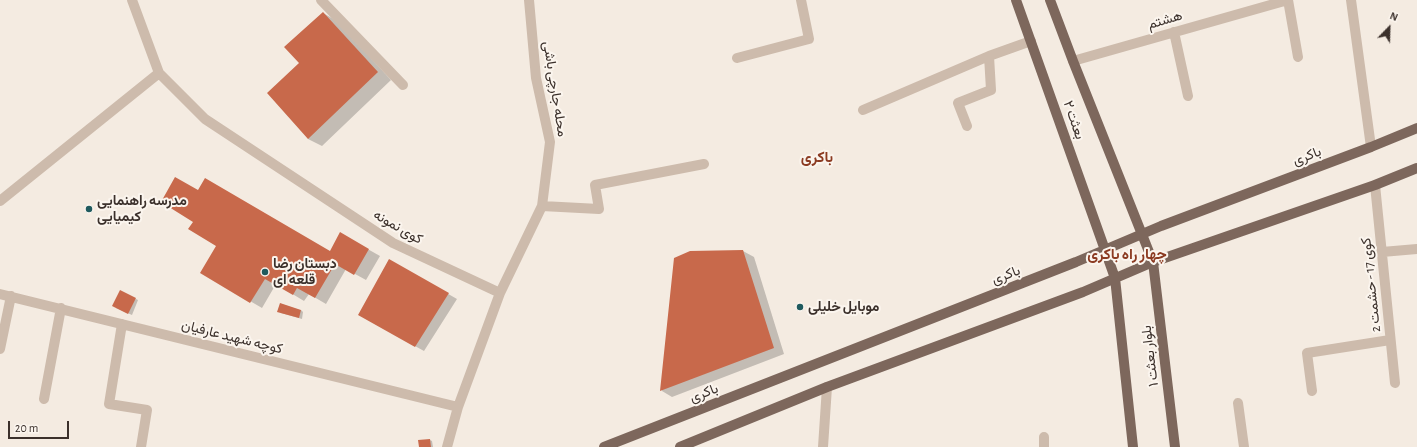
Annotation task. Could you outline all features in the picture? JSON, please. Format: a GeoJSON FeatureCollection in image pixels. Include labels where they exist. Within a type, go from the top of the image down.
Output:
{"type":"FeatureCollection","features":[{"type":"Feature","properties":{"kind":"main road","name":"بعثت ۲"},"geometry":{"type":"LineString","coordinates":[[1016,0],[1115,278]]}},
{"type":"Feature","properties":{"kind":"main road","name":"بعثت ۲"},"geometry":{"type":"LineString","coordinates":[[1050,0],[1152,262]]}},
{"type":"Feature","properties":{"kind":"main road","name":"باکری"},"geometry":{"type":"LineString","coordinates":[[604,447],[1105,250],[1142,234],[1417,128]]}},
{"type":"Feature","properties":{"kind":"main road"},"geometry":{"type":"LineString","coordinates":[[680,447],[827,387],[1082,292],[1152,262],[1376,185],[1417,168]]}},
{"type":"Feature","properties":{"kind":"main road","name":"بلوار بعثت ۱"},"geometry":{"type":"LineString","coordinates":[[1152,262],[1175,447]]}},
{"type":"Feature","properties":{"kind":"main road","name":"بلوار بعثت ۱"},"geometry":{"type":"LineString","coordinates":[[1115,278],[1133,447]]}},
{"type":"Feature","properties":{"kind":"street"},"geometry":{"type":"LineString","coordinates":[[0,201],[160,73],[132,0]]}},
{"type":"Feature","properties":{"kind":"street"},"geometry":{"type":"LineString","coordinates":[[321,0],[403,85]]}},
{"type":"Feature","properties":{"kind":"street","name":"محله جارچی باشی"},"geometry":{"type":"LineString","coordinates":[[500,293],[542,206],[550,142],[536,78],[529,0]]}},
{"type":"Feature","properties":{"kind":"street"},"geometry":{"type":"LineString","coordinates":[[737,58],[810,39],[801,0]]}},
{"type":"Feature","properties":{"kind":"street"},"geometry":{"type":"LineString","coordinates":[[1288,0],[1298,57]]}},
{"type":"Feature","properties":{"kind":"street","name":"هشتم"},"geometry":{"type":"LineString","coordinates":[[1073,61],[1288,0]]}},
{"type":"Feature","properties":{"kind":"street"},"geometry":{"type":"LineString","coordinates":[[1351,0],[1371,147]]}},
{"type":"Feature","properties":{"kind":"street"},"geometry":{"type":"LineString","coordinates":[[1174,32],[1188,96]]}},
{"type":"Feature","properties":{"kind":"street"},"geometry":{"type":"LineString","coordinates":[[862,110],[989,56],[1031,41]]}},
{"type":"Feature","properties":{"kind":"street"},"geometry":{"type":"LineString","coordinates":[[967,126],[958,103],[991,90],[989,56]]}},
{"type":"Feature","properties":{"kind":"street","name":"کوی نمونه"},"geometry":{"type":"LineString","coordinates":[[160,73],[205,119],[393,243],[500,293]]}},
{"type":"Feature","properties":{"kind":"street"},"geometry":{"type":"LineString","coordinates":[[542,206],[600,209],[595,185],[704,164]]}},
{"type":"Feature","properties":{"kind":"street","name":"کوی 17 - حشمت 2"},"geometry":{"type":"LineString","coordinates":[[1376,185],[1395,383]]}},
{"type":"Feature","properties":{"kind":"street"},"geometry":{"type":"LineString","coordinates":[[1382,252],[1417,249]]}},
{"type":"Feature","properties":{"kind":"street"},"geometry":{"type":"LineString","coordinates":[[447,447],[458,407],[500,293]]}},
{"type":"Feature","properties":{"kind":"street","name":"کوچه شهید عارفیان"},"geometry":{"type":"LineString","coordinates":[[0,294],[458,407]]}},
{"type":"Feature","properties":{"kind":"street"},"geometry":{"type":"LineString","coordinates":[[0,349],[11,296]]}},
{"type":"Feature","properties":{"kind":"street"},"geometry":{"type":"LineString","coordinates":[[44,399],[60,308]]}},
{"type":"Feature","properties":{"kind":"street"},"geometry":{"type":"LineString","coordinates":[[122,324],[109,404],[147,410],[141,447]]}},
{"type":"Feature","properties":{"kind":"street"},"geometry":{"type":"LineString","coordinates":[[1312,390],[1307,353],[1390,340]]}},
{"type":"Feature","properties":{"kind":"street"},"geometry":{"type":"LineString","coordinates":[[823,447],[827,387]]}},
{"type":"Feature","properties":{"kind":"street"},"geometry":{"type":"LineString","coordinates":[[1238,403],[1244,447]]}},
{"type":"Feature","properties":{"kind":"building"},"geometry":{"type":"Polygon","coordinates":[[[323,12],[378,72],[308,139],[267,93],[299,63],[284,47],[323,12]]]}},
{"type":"Feature","properties":{"kind":"building"},"geometry":{"type":"Polygon","coordinates":[[[175,177],[198,190],[205,178],[330,251],[340,232],[369,249],[354,275],[335,264],[315,298],[297,288],[293,295],[265,279],[250,303],[200,273],[216,246],[188,229],[193,222],[161,202],[175,177]]]}},
{"type":"Feature","properties":{"kind":"building"},"geometry":{"type":"Polygon","coordinates":[[[743,250],[774,348],[660,391],[674,258],[690,251],[743,250]]]}},
{"type":"Feature","properties":{"kind":"building"},"geometry":{"type":"Polygon","coordinates":[[[389,259],[449,293],[415,347],[358,315],[389,259]]]}},
{"type":"Feature","properties":{"kind":"building"},"geometry":{"type":"Polygon","coordinates":[[[120,290],[136,298],[128,314],[112,306],[120,290]]]}},
{"type":"Feature","properties":{"kind":"building"},"geometry":{"type":"Polygon","coordinates":[[[280,303],[301,310],[299,318],[277,312],[280,303]]]}},
{"type":"Feature","properties":{"kind":"building"},"geometry":{"type":"Polygon","coordinates":[[[430,439],[431,447],[419,447],[418,440],[430,439]]]}},
{"type":"Feature","properties":{"kind":"place","name":"مدرسه راهنمایی کیمیایی"},"geometry":{"type":"Point","coordinates":[89,209]}},
{"type":"Feature","properties":{"kind":"place","name":"دبستان رضا قلعه ای"},"geometry":{"type":"Point","coordinates":[265,272]}},
{"type":"Feature","properties":{"kind":"place","name":"موبایل خلیلی"},"geometry":{"type":"Point","coordinates":[800,307]}},
{"type":"Feature","properties":{"kind":"district","name":"باکری"},"geometry":{"type":"Point","coordinates":[817,157]}},
{"type":"Feature","properties":{"kind":"district","name":"چهار راه باکری"},"geometry":{"type":"Point","coordinates":[1127,254]}}]}
